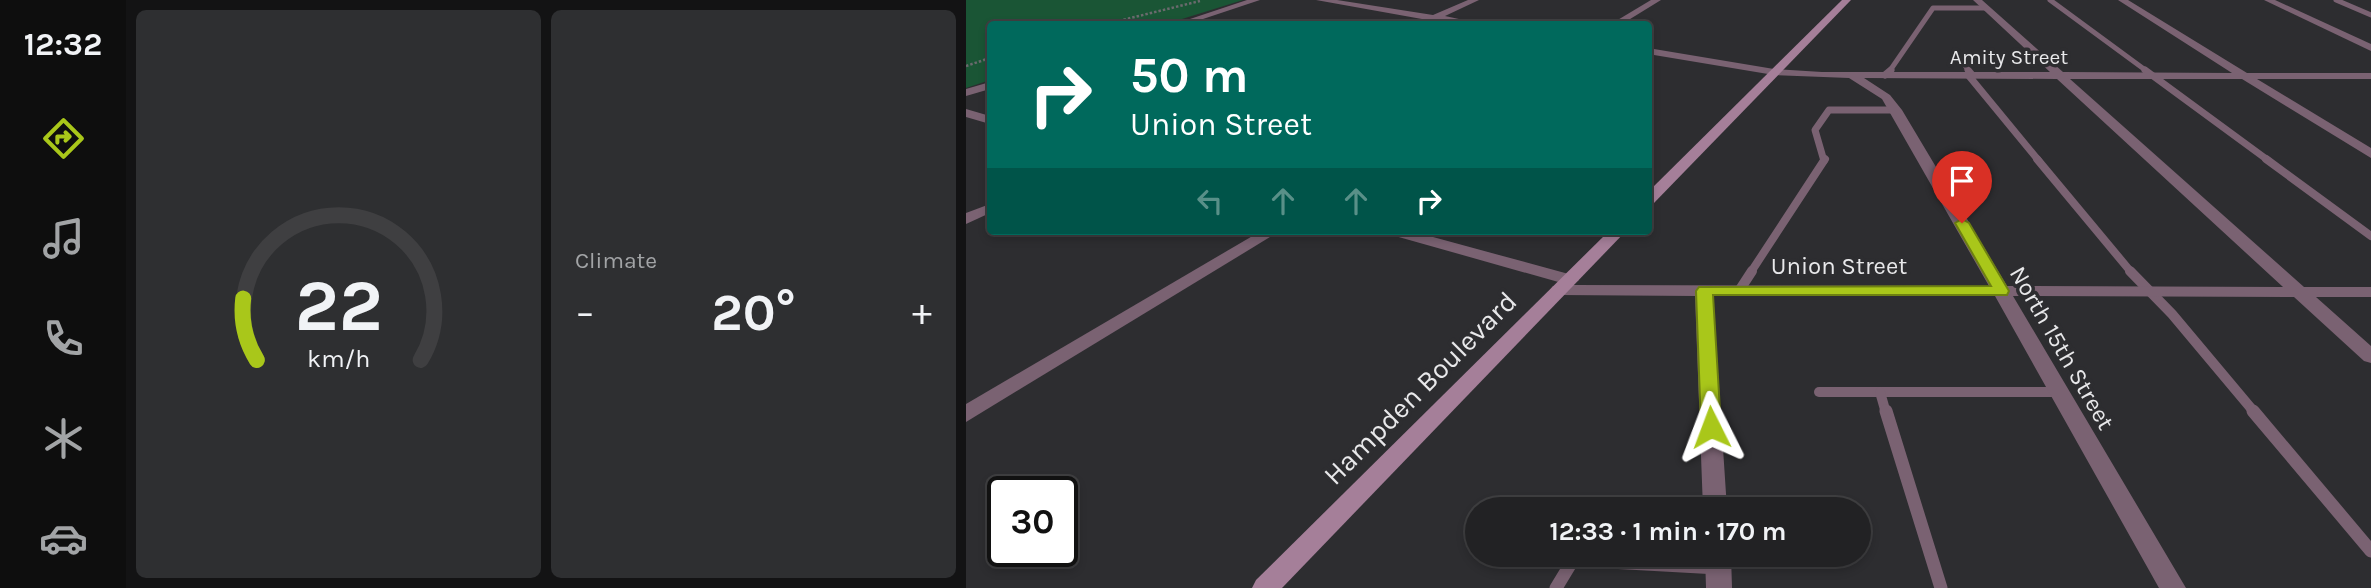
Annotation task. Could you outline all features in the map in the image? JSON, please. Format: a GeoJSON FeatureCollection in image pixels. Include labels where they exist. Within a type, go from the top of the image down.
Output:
{"type":"FeatureCollection","features":[{"type":"Feature","properties":{"kind":"main road"},"geometry":{"type":"LineString","coordinates":[[1652,197],[1847,0]]}},
{"type":"Feature","properties":{"kind":"main road","name":"Hampden Boulevard"},"geometry":{"type":"LineString","coordinates":[[1265,588],[1614,235]]}},
{"type":"Feature","properties":{"kind":"street"},"geometry":{"type":"LineString","coordinates":[[1190,21],[1256,0]]}},
{"type":"Feature","properties":{"kind":"street"},"geometry":{"type":"LineString","coordinates":[[1320,0],[1456,21]]}},
{"type":"Feature","properties":{"kind":"street"},"geometry":{"type":"LineString","coordinates":[[1426,21],[1475,0]]}},
{"type":"Feature","properties":{"kind":"street"},"geometry":{"type":"LineString","coordinates":[[1621,21],[1657,0]]}},
{"type":"Feature","properties":{"kind":"street"},"geometry":{"type":"LineString","coordinates":[[2122,0],[2371,153]]}},
{"type":"Feature","properties":{"kind":"street"},"geometry":{"type":"LineString","coordinates":[[2268,0],[2371,48]]}},
{"type":"Feature","properties":{"kind":"street"},"geometry":{"type":"LineString","coordinates":[[1981,4],[2371,357]]}},
{"type":"Feature","properties":{"kind":"street","name":"Amity Street"},"geometry":{"type":"LineString","coordinates":[[1652,52],[1774,72],[1851,75],[2371,76]]}},
{"type":"Feature","properties":{"kind":"street","name":"North 15th Street"},"geometry":{"type":"LineString","coordinates":[[1851,75],[1886,97],[1896,110],[2173,588]]}},
{"type":"Feature","properties":{"kind":"street"},"geometry":{"type":"LineString","coordinates":[[966,93],[987,86]]}},
{"type":"Feature","properties":{"kind":"street"},"geometry":{"type":"LineString","coordinates":[[966,113],[987,119]]}},
{"type":"Feature","properties":{"kind":"street"},"geometry":{"type":"LineString","coordinates":[[966,219],[987,209]]}},
{"type":"Feature","properties":{"kind":"street"},"geometry":{"type":"LineString","coordinates":[[966,414],[1265,235]]}},
{"type":"Feature","properties":{"kind":"street","name":"Union Street"},"geometry":{"type":"LineString","coordinates":[[1407,235],[1565,285],[1704,291],[2371,292]]}},
{"type":"Feature","properties":{"kind":"street"},"geometry":{"type":"LineString","coordinates":[[1704,291],[1714,497]]}},
{"type":"Feature","properties":{"kind":"lane"},"geometry":{"type":"LineString","coordinates":[[2049,0],[2371,236]]}},
{"type":"Feature","properties":{"kind":"lane"},"geometry":{"type":"LineString","coordinates":[[2336,0],[2371,15]]}},
{"type":"Feature","properties":{"kind":"lane"},"geometry":{"type":"LineString","coordinates":[[1885,75],[1893,68],[1933,8],[1981,4]]}},
{"type":"Feature","properties":{"kind":"lane"},"geometry":{"type":"LineString","coordinates":[[1954,52],[2149,291],[2172,314],[2371,551]]}},
{"type":"Feature","properties":{"kind":"lane"},"geometry":{"type":"LineString","coordinates":[[1739,291],[1825,159],[1815,130],[1829,110],[1896,110]]}},
{"type":"Feature","properties":{"kind":"lane"},"geometry":{"type":"LineString","coordinates":[[1819,392],[2060,392]]}},
{"type":"Feature","properties":{"kind":"lane"},"geometry":{"type":"LineString","coordinates":[[1880,392],[1941,588]]}},
{"type":"Feature","properties":{"kind":"lane"},"geometry":{"type":"LineString","coordinates":[[1556,588],[1573,560],[1718,570]]}},
{"type":"Feature","properties":{"kind":"path"},"geometry":{"type":"LineString","coordinates":[[1118,21],[1205,0]]}},
{"type":"Feature","properties":{"kind":"path"},"geometry":{"type":"LineString","coordinates":[[966,66],[987,59]]}},
{"type":"Feature","properties":{"kind":"green space"},"geometry":{"type":"Polygon","coordinates":[[[966,0],[1243,0],[1176,21],[987,21],[987,81],[966,88],[966,0]]]}},
{"type":"Feature","properties":{"kind":"route"},"geometry":{"type":"LineString","coordinates":[[1711,427],[1704,291],[2001,291],[1962,223]]}}]}
